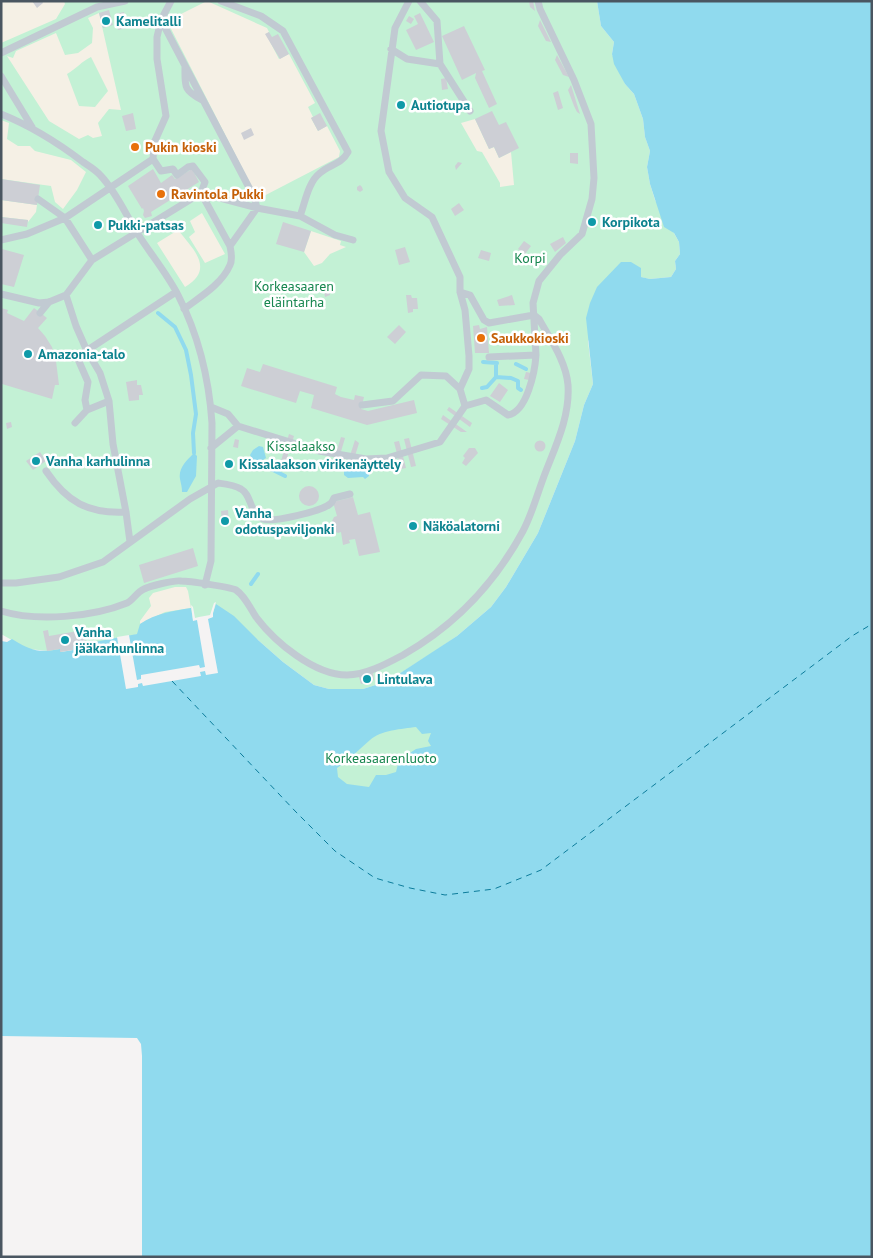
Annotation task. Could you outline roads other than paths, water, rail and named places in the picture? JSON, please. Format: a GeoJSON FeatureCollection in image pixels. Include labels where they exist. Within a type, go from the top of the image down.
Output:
{"type":"FeatureCollection","features":[{"type":"Feature","properties":{"kind":"lane"},"geometry":{"type":"LineString","coordinates":[[1,53],[97,7],[125,1]]}},
{"type":"Feature","properties":{"kind":"lane"},"geometry":{"type":"LineString","coordinates":[[1,294],[31,302],[50,302],[66,295],[92,260],[201,192],[205,182],[193,166],[188,167],[177,175],[173,169],[161,171],[153,159],[154,143],[166,116],[157,59],[157,37],[160,20],[171,1]]}},
{"type":"Feature","properties":{"kind":"lane"},"geometry":{"type":"LineString","coordinates":[[221,1],[260,16],[283,31],[348,152],[340,162],[318,174],[310,187],[300,216]]}},
{"type":"Feature","properties":{"kind":"lane"},"geometry":{"type":"LineString","coordinates":[[409,1],[395,28],[382,131],[389,172],[405,198],[432,217],[460,277],[460,292],[465,310],[469,356],[469,369],[460,389]]}},
{"type":"Feature","properties":{"kind":"lane"},"geometry":{"type":"LineString","coordinates":[[420,1],[438,22],[440,64],[470,111]]}},
{"type":"Feature","properties":{"kind":"lane"},"geometry":{"type":"LineString","coordinates":[[211,407],[228,414],[238,426],[319,451],[366,460],[381,459],[440,442],[465,406],[486,400],[508,415],[513,414],[519,407],[532,382],[536,355],[533,303],[539,281],[560,254],[574,243],[583,231],[592,199],[594,178],[590,116],[538,1]]}},
{"type":"Feature","properties":{"kind":"lane"},"geometry":{"type":"LineString","coordinates":[[160,20],[200,92],[202,100],[254,197],[257,208]]}},
{"type":"Feature","properties":{"kind":"lane"},"geometry":{"type":"LineString","coordinates":[[391,48],[407,59],[440,64]]}},
{"type":"Feature","properties":{"kind":"lane"},"geometry":{"type":"LineString","coordinates":[[1,76],[32,128]]}},
{"type":"Feature","properties":{"kind":"lane"},"geometry":{"type":"LineString","coordinates":[[1,114],[32,128],[100,174],[111,188],[136,232],[176,292],[184,309],[202,358],[211,407],[210,561],[205,585]]}},
{"type":"Feature","properties":{"kind":"lane"},"geometry":{"type":"LineString","coordinates":[[1,240],[27,234],[65,218],[153,159]]}},
{"type":"Feature","properties":{"kind":"lane"},"geometry":{"type":"LineString","coordinates":[[201,192],[257,208],[300,216],[335,236],[353,240]]}},
{"type":"Feature","properties":{"kind":"lane"},"geometry":{"type":"LineString","coordinates":[[184,309],[202,296],[226,273],[231,264],[232,253],[230,246],[201,192]]}},
{"type":"Feature","properties":{"kind":"lane"},"geometry":{"type":"LineString","coordinates":[[38,199],[65,218],[92,260]]}},
{"type":"Feature","properties":{"kind":"lane"},"geometry":{"type":"LineString","coordinates":[[230,246],[257,208]]}},
{"type":"Feature","properties":{"kind":"lane"},"geometry":{"type":"LineString","coordinates":[[87,410],[85,400],[88,382],[77,357],[176,292]]}},
{"type":"Feature","properties":{"kind":"lane"},"geometry":{"type":"LineString","coordinates":[[1,611],[15,615],[75,616],[128,602],[143,590],[179,580],[235,589],[270,634],[305,660],[334,674],[358,674],[412,650],[457,617],[488,584],[523,531],[559,437],[565,416],[568,385],[566,370],[539,319],[534,315],[489,324],[484,320],[470,295],[460,292]]}},
{"type":"Feature","properties":{"kind":"lane"},"geometry":{"type":"LineString","coordinates":[[66,295],[76,326],[87,351],[100,373],[109,401],[113,444],[130,542]]}},
{"type":"Feature","properties":{"kind":"lane"},"geometry":{"type":"LineString","coordinates":[[40,313],[50,302]]}},
{"type":"Feature","properties":{"kind":"lane"},"geometry":{"type":"LineString","coordinates":[[489,357],[536,355]]}},
{"type":"Feature","properties":{"kind":"lane"},"geometry":{"type":"LineString","coordinates":[[362,405],[393,401],[422,376],[446,376],[460,389],[465,406]]}},
{"type":"Feature","properties":{"kind":"lane"},"geometry":{"type":"LineString","coordinates":[[75,423],[87,410],[109,401]]}},
{"type":"Feature","properties":{"kind":"lane"},"geometry":{"type":"LineString","coordinates":[[211,448],[238,426]]}},
{"type":"Feature","properties":{"kind":"lane"},"geometry":{"type":"LineString","coordinates":[[46,471],[62,493],[84,507],[112,512],[126,512]]}},
{"type":"Feature","properties":{"kind":"lane"},"geometry":{"type":"LineString","coordinates":[[1,583],[52,578],[103,562],[190,499],[218,483],[242,489],[255,513],[262,519],[270,520],[288,518],[315,510],[330,505],[334,498],[350,494]]}},
{"type":"Feature","properties":{"kind":"water"},"geometry":{"type":"Polygon","coordinates":[[[597,1],[872,1],[872,1257],[142,1257],[141,1044],[137,1038],[1,1036],[1,641],[7,642],[12,639],[40,651],[60,649],[61,652],[73,650],[73,646],[137,634],[140,624],[152,617],[171,611],[191,608],[193,620],[213,617],[216,604],[234,616],[283,662],[314,685],[329,689],[363,689],[388,681],[457,636],[491,607],[506,587],[538,533],[575,441],[584,405],[593,384],[586,318],[597,287],[621,262],[631,262],[641,268],[641,277],[650,279],[671,277],[676,269],[675,261],[680,254],[679,242],[674,233],[664,227],[650,184],[647,167],[650,151],[645,137],[643,119],[634,94],[625,84],[614,64],[612,54],[614,42],[601,26],[597,1]],[[416,727],[380,734],[366,743],[337,768],[338,777],[347,784],[369,787],[376,775],[396,772],[399,760],[416,749],[431,746],[428,741],[431,733],[422,734],[416,727]]]}},
{"type":"Feature","properties":{"kind":"water"},"geometry":{"type":"Polygon","coordinates":[[[259,446],[263,447],[266,458],[258,463],[254,462],[250,455],[259,446]]]}},
{"type":"Feature","properties":{"kind":"water"},"geometry":{"type":"Polygon","coordinates":[[[194,453],[197,456],[196,476],[187,492],[182,492],[180,471],[194,453]]]}},
{"type":"Feature","properties":{"kind":"water"},"geometry":{"type":"Polygon","coordinates":[[[365,467],[369,472],[369,476],[365,479],[363,477],[348,478],[344,475],[344,471],[349,468],[354,470],[365,467]]]}},
{"type":"Feature","properties":{"kind":"waterway"},"geometry":{"type":"LineString","coordinates":[[158,313],[175,327],[186,350],[196,414],[193,433],[194,453]]}},
{"type":"Feature","properties":{"kind":"waterway"},"geometry":{"type":"LineString","coordinates":[[483,362],[497,363]]}},
{"type":"Feature","properties":{"kind":"waterway"},"geometry":{"type":"LineString","coordinates":[[482,388],[487,387],[496,377],[496,363]]}},
{"type":"Feature","properties":{"kind":"waterway"},"geometry":{"type":"LineString","coordinates":[[516,364],[526,369]]}},
{"type":"Feature","properties":{"kind":"waterway"},"geometry":{"type":"LineString","coordinates":[[496,377],[511,378],[518,381],[518,388],[521,390]]}},
{"type":"Feature","properties":{"kind":"waterway"},"geometry":{"type":"LineString","coordinates":[[261,461],[265,466],[285,476]]}},
{"type":"Feature","properties":{"kind":"waterway"},"geometry":{"type":"LineString","coordinates":[[251,584],[258,574]]}},
{"type":"Feature","properties":{"kind":"place","name":"Kamelitalli"},"geometry":{"type":"Point","coordinates":[106,21]}},
{"type":"Feature","properties":{"kind":"place","name":"Autiotupa"},"geometry":{"type":"Point","coordinates":[401,105]}},
{"type":"Feature","properties":{"kind":"place","name":"Pukin kioski"},"geometry":{"type":"Point","coordinates":[135,147]}},
{"type":"Feature","properties":{"kind":"place","name":"Ravintola Pukki"},"geometry":{"type":"Point","coordinates":[161,194]}},
{"type":"Feature","properties":{"kind":"place","name":"Korpikota"},"geometry":{"type":"Point","coordinates":[592,222]}},
{"type":"Feature","properties":{"kind":"place","name":"Pukki-patsas"},"geometry":{"type":"Point","coordinates":[98,225]}},
{"type":"Feature","properties":{"kind":"place","name":"Saukkokioski"},"geometry":{"type":"Point","coordinates":[481,338]}},
{"type":"Feature","properties":{"kind":"place","name":"Amazonia-talo"},"geometry":{"type":"Point","coordinates":[28,354]}},
{"type":"Feature","properties":{"kind":"place","name":"Vanha karhulinna"},"geometry":{"type":"Point","coordinates":[36,461]}},
{"type":"Feature","properties":{"kind":"place","name":"Kissalaakson virikenäyttely"},"geometry":{"type":"Point","coordinates":[229,464]}},
{"type":"Feature","properties":{"kind":"place","name":"Vanha odotuspaviljonki"},"geometry":{"type":"Point","coordinates":[225,521]}},
{"type":"Feature","properties":{"kind":"place","name":"Näköalatorni"},"geometry":{"type":"Point","coordinates":[413,526]}},
{"type":"Feature","properties":{"kind":"place","name":"Vanha jääkarhunlinna"},"geometry":{"type":"Point","coordinates":[65,640]}},
{"type":"Feature","properties":{"kind":"place","name":"Lintulava"},"geometry":{"type":"Point","coordinates":[367,679]}},
{"type":"Feature","properties":{"kind":"park label","name":"Korpi"},"geometry":{"type":"Point","coordinates":[530,258]}},
{"type":"Feature","properties":{"kind":"park label","name":"Korkeasaaren eläintarha"},"geometry":{"type":"Point","coordinates":[294,294]}},
{"type":"Feature","properties":{"kind":"park label","name":"Kissalaakso"},"geometry":{"type":"Point","coordinates":[301,446]}},
{"type":"Feature","properties":{"kind":"park label","name":"Korkeasaarenluoto"},"geometry":{"type":"Point","coordinates":[381,758]}}]}
